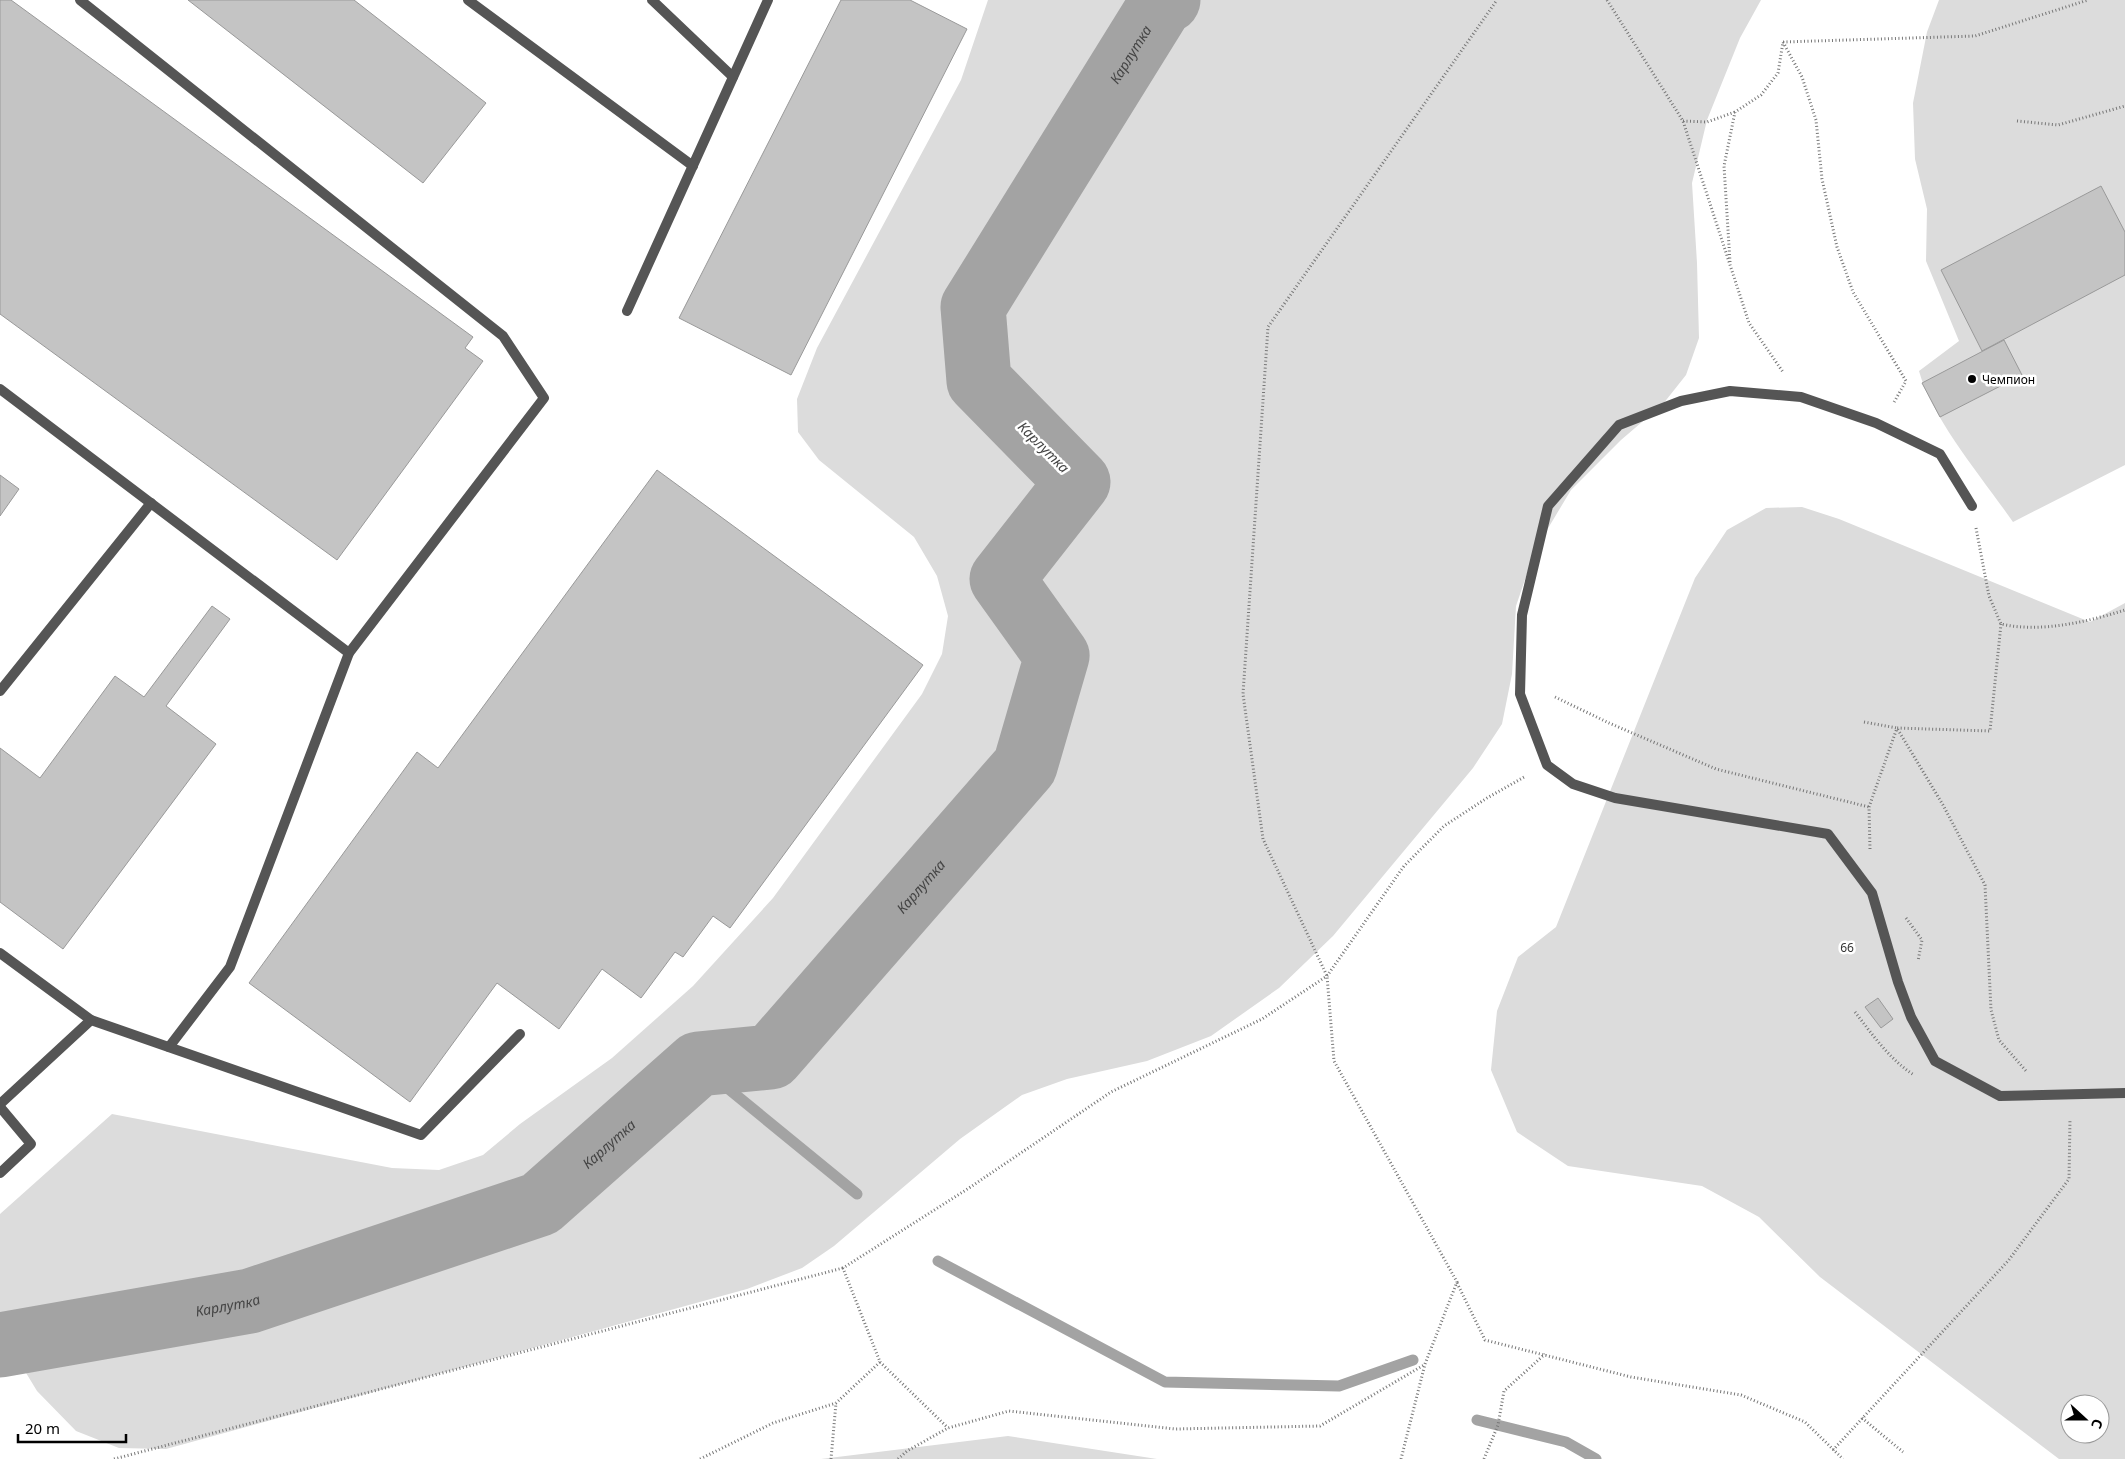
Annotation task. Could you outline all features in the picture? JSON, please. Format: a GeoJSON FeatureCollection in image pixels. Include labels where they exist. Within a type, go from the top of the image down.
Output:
{"type":"FeatureCollection","features":[{"type":"Feature","properties":{"kind":"lane"},"geometry":{"type":"LineString","coordinates":[[80,0],[503,336],[544,398],[350,653],[230,967],[169,1047]]}},
{"type":"Feature","properties":{"kind":"lane"},"geometry":{"type":"LineString","coordinates":[[468,0],[693,166]]}},
{"type":"Feature","properties":{"kind":"lane"},"geometry":{"type":"LineString","coordinates":[[652,0],[733,77]]}},
{"type":"Feature","properties":{"kind":"lane"},"geometry":{"type":"LineString","coordinates":[[627,311],[768,0]]}},
{"type":"Feature","properties":{"kind":"lane"},"geometry":{"type":"LineString","coordinates":[[0,389],[350,653]]}},
{"type":"Feature","properties":{"kind":"lane"},"geometry":{"type":"LineString","coordinates":[[1972,506],[1940,454],[1882,426],[1801,397],[1730,391],[1681,401],[1619,424],[1548,506],[1522,615],[1520,694],[1546,765],[1573,784],[1615,798],[1828,834],[1872,893],[1898,982],[1912,1017],[1935,1061],[2000,1096],[2125,1093]]}},
{"type":"Feature","properties":{"kind":"lane"},"geometry":{"type":"LineString","coordinates":[[0,691],[151,503]]}},
{"type":"Feature","properties":{"kind":"lane"},"geometry":{"type":"LineString","coordinates":[[0,953],[91,1020],[421,1135],[520,1034]]}},
{"type":"Feature","properties":{"kind":"lane"},"geometry":{"type":"LineString","coordinates":[[0,1173],[31,1144],[0,1106],[91,1020]]}},
{"type":"Feature","properties":{"kind":"path"},"geometry":{"type":"LineString","coordinates":[[1498,0],[1268,327],[1243,694],[1263,839],[1327,976],[1334,1061],[1457,1282],[1485,1340],[1631,1377],[1741,1395],[1805,1422],[1843,1459]]}},
{"type":"Feature","properties":{"kind":"path"},"geometry":{"type":"LineString","coordinates":[[1607,0],[1682,122],[1749,323],[1801,397]]}},
{"type":"Feature","properties":{"kind":"path"},"geometry":{"type":"LineString","coordinates":[[1783,42],[1975,36],[2088,0]]}},
{"type":"Feature","properties":{"kind":"path"},"geometry":{"type":"LineString","coordinates":[[1682,122],[1707,122],[1735,112],[1761,94],[1778,73],[1783,42]]}},
{"type":"Feature","properties":{"kind":"path"},"geometry":{"type":"LineString","coordinates":[[1783,42],[1802,77],[1816,120],[1822,179],[1837,247],[1853,292],[1906,381],[1882,426]]}},
{"type":"Feature","properties":{"kind":"path"},"geometry":{"type":"LineString","coordinates":[[2017,121],[2058,126],[2125,106]]}},
{"type":"Feature","properties":{"kind":"path"},"geometry":{"type":"LineString","coordinates":[[1731,267],[1730,229],[1724,166],[1735,112]]}},
{"type":"Feature","properties":{"kind":"path"},"geometry":{"type":"LineString","coordinates":[[1864,722],[1896,728],[1990,731],[2000,624],[1989,596],[1972,506]]}},
{"type":"Feature","properties":{"kind":"path"},"geometry":{"type":"LineString","coordinates":[[2000,624],[2021,629],[2095,620],[2125,610]]}},
{"type":"Feature","properties":{"kind":"path"},"geometry":{"type":"LineString","coordinates":[[1555,697],[1609,724],[1716,769],[1868,808],[1896,728]]}},
{"type":"Feature","properties":{"kind":"path"},"geometry":{"type":"LineString","coordinates":[[1896,728],[1943,805],[1985,885],[1991,1010],[1999,1040],[2048,1095]]}},
{"type":"Feature","properties":{"kind":"path"},"geometry":{"type":"LineString","coordinates":[[114,1459],[843,1268],[969,1188],[1111,1092],[1262,1019],[1327,976],[1404,866],[1444,826],[1487,798],[1546,765]]}},
{"type":"Feature","properties":{"kind":"path"},"geometry":{"type":"LineString","coordinates":[[1833,1450],[2008,1262],[2069,1179],[2070,1119]]}},
{"type":"Feature","properties":{"kind":"path"},"geometry":{"type":"LineString","coordinates":[[843,1268],[880,1362],[948,1428]]}},
{"type":"Feature","properties":{"kind":"path"},"geometry":{"type":"LineString","coordinates":[[1401,1459],[1425,1364],[1457,1282]]}},
{"type":"Feature","properties":{"kind":"path"},"geometry":{"type":"LineString","coordinates":[[1484,1459],[1498,1425],[1504,1391],[1545,1354]]}},
{"type":"Feature","properties":{"kind":"path"},"geometry":{"type":"LineString","coordinates":[[700,1459],[773,1423],[836,1403],[880,1362]]}},
{"type":"Feature","properties":{"kind":"path"},"geometry":{"type":"LineString","coordinates":[[898,1459],[906,1451],[948,1428],[1009,1411],[1175,1429],[1320,1426],[1425,1364]]}},
{"type":"Feature","properties":{"kind":"path"},"geometry":{"type":"LineString","coordinates":[[832,1459],[836,1403]]}},
{"type":"Feature","properties":{"kind":"path"},"geometry":{"type":"LineString","coordinates":[[1862,1418],[1903,1452]]}},
{"type":"Feature","properties":{"kind":"green space"},"geometry":{"type":"Polygon","coordinates":[[[988,0],[1761,0],[1740,38],[1707,120],[1692,183],[1699,338],[1686,375],[1663,404],[1621,440],[1571,490],[1535,550],[1516,606],[1512,674],[1502,724],[1473,768],[1333,936],[1279,988],[1211,1036],[1147,1061],[1067,1079],[1022,1095],[960,1139],[834,1246],[802,1268],[747,1289],[166,1449],[119,1448],[76,1431],[37,1391],[0,1330],[0,1214],[112,1114],[392,1168],[439,1170],[483,1155],[520,1124],[612,1058],[693,986],[773,898],[922,694],[942,654],[948,616],[937,576],[914,537],[819,460],[798,432],[797,399],[817,348],[961,80],[988,0]]]}},
{"type":"Feature","properties":{"kind":"green space"},"geometry":{"type":"Polygon","coordinates":[[[1939,0],[2125,0],[2125,465],[2013,522],[1947,429],[1935,409],[1919,371],[1959,341],[1926,261],[1927,209],[1915,159],[1913,103],[1927,32],[1939,0]]]}},
{"type":"Feature","properties":{"kind":"green space","name":"66"},"geometry":{"type":"Polygon","coordinates":[[[1802,507],[1839,519],[2090,622],[2125,603],[2125,1459],[2059,1459],[1820,1277],[1759,1217],[1702,1186],[1568,1166],[1517,1132],[1491,1070],[1497,1011],[1518,957],[1556,927],[1695,578],[1727,530],[1766,508],[1802,507]]]}},
{"type":"Feature","properties":{"kind":"green space"},"geometry":{"type":"Polygon","coordinates":[[[1008,1436],[1157,1459],[821,1459],[1008,1436]]]}},
{"type":"Feature","properties":{"kind":"building"},"geometry":{"type":"Polygon","coordinates":[[[0,0],[11,0],[473,337],[465,348],[483,361],[337,560],[0,314],[0,0]]]}},
{"type":"Feature","properties":{"kind":"building"},"geometry":{"type":"Polygon","coordinates":[[[188,0],[354,0],[486,103],[423,183],[188,0]]]}},
{"type":"Feature","properties":{"kind":"building"},"geometry":{"type":"Polygon","coordinates":[[[841,0],[910,0],[967,29],[791,375],[679,318],[841,0]]]}},
{"type":"Feature","properties":{"kind":"building"},"geometry":{"type":"Polygon","coordinates":[[[2101,186],[2125,232],[2125,275],[1982,351],[1941,270],[2101,186]]]}},
{"type":"Feature","properties":{"kind":"building","name":"Чемпион"},"geometry":{"type":"Polygon","coordinates":[[[2004,340],[2022,375],[1940,417],[1922,383],[2004,340]]]}},
{"type":"Feature","properties":{"kind":"building"},"geometry":{"type":"Polygon","coordinates":[[[657,470],[923,665],[730,928],[713,916],[683,957],[675,952],[641,998],[602,969],[559,1029],[497,983],[410,1102],[249,983],[417,752],[438,768],[657,470]]]}},
{"type":"Feature","properties":{"kind":"building"},"geometry":{"type":"Polygon","coordinates":[[[0,475],[19,489],[0,516],[0,475]]]}},
{"type":"Feature","properties":{"kind":"building"},"geometry":{"type":"Polygon","coordinates":[[[212,606],[230,619],[166,706],[216,744],[63,949],[0,902],[0,748],[40,778],[115,676],[144,697],[212,606]]]}},
{"type":"Feature","properties":{"kind":"building"},"geometry":{"type":"Polygon","coordinates":[[[1878,998],[1893,1019],[1881,1028],[1865,1007],[1878,998]]]}},
{"type":"Feature","properties":{"kind":"waterway","name":"Карлутка"},"geometry":{"type":"LineString","coordinates":[[0,1345],[250,1301],[540,1204],[698,1064],[771,1057],[1025,766],[1057,656],[1002,579],[1078,482],[979,381],[973,307],[1161,4],[1168,0]]}},
{"type":"Feature","properties":{"kind":"waterway"},"geometry":{"type":"LineString","coordinates":[[698,1064],[857,1194]]}},
{"type":"Feature","properties":{"kind":"waterway"},"geometry":{"type":"LineString","coordinates":[[938,1261],[1165,1382],[1339,1386],[1413,1360]]}},
{"type":"Feature","properties":{"kind":"waterway"},"geometry":{"type":"LineString","coordinates":[[1477,1420],[1566,1442],[1596,1459]]}},
{"type":"Feature","properties":{"kind":"place","name":"Чемпион"},"geometry":{"type":"Point","coordinates":[1972,379]}}]}
